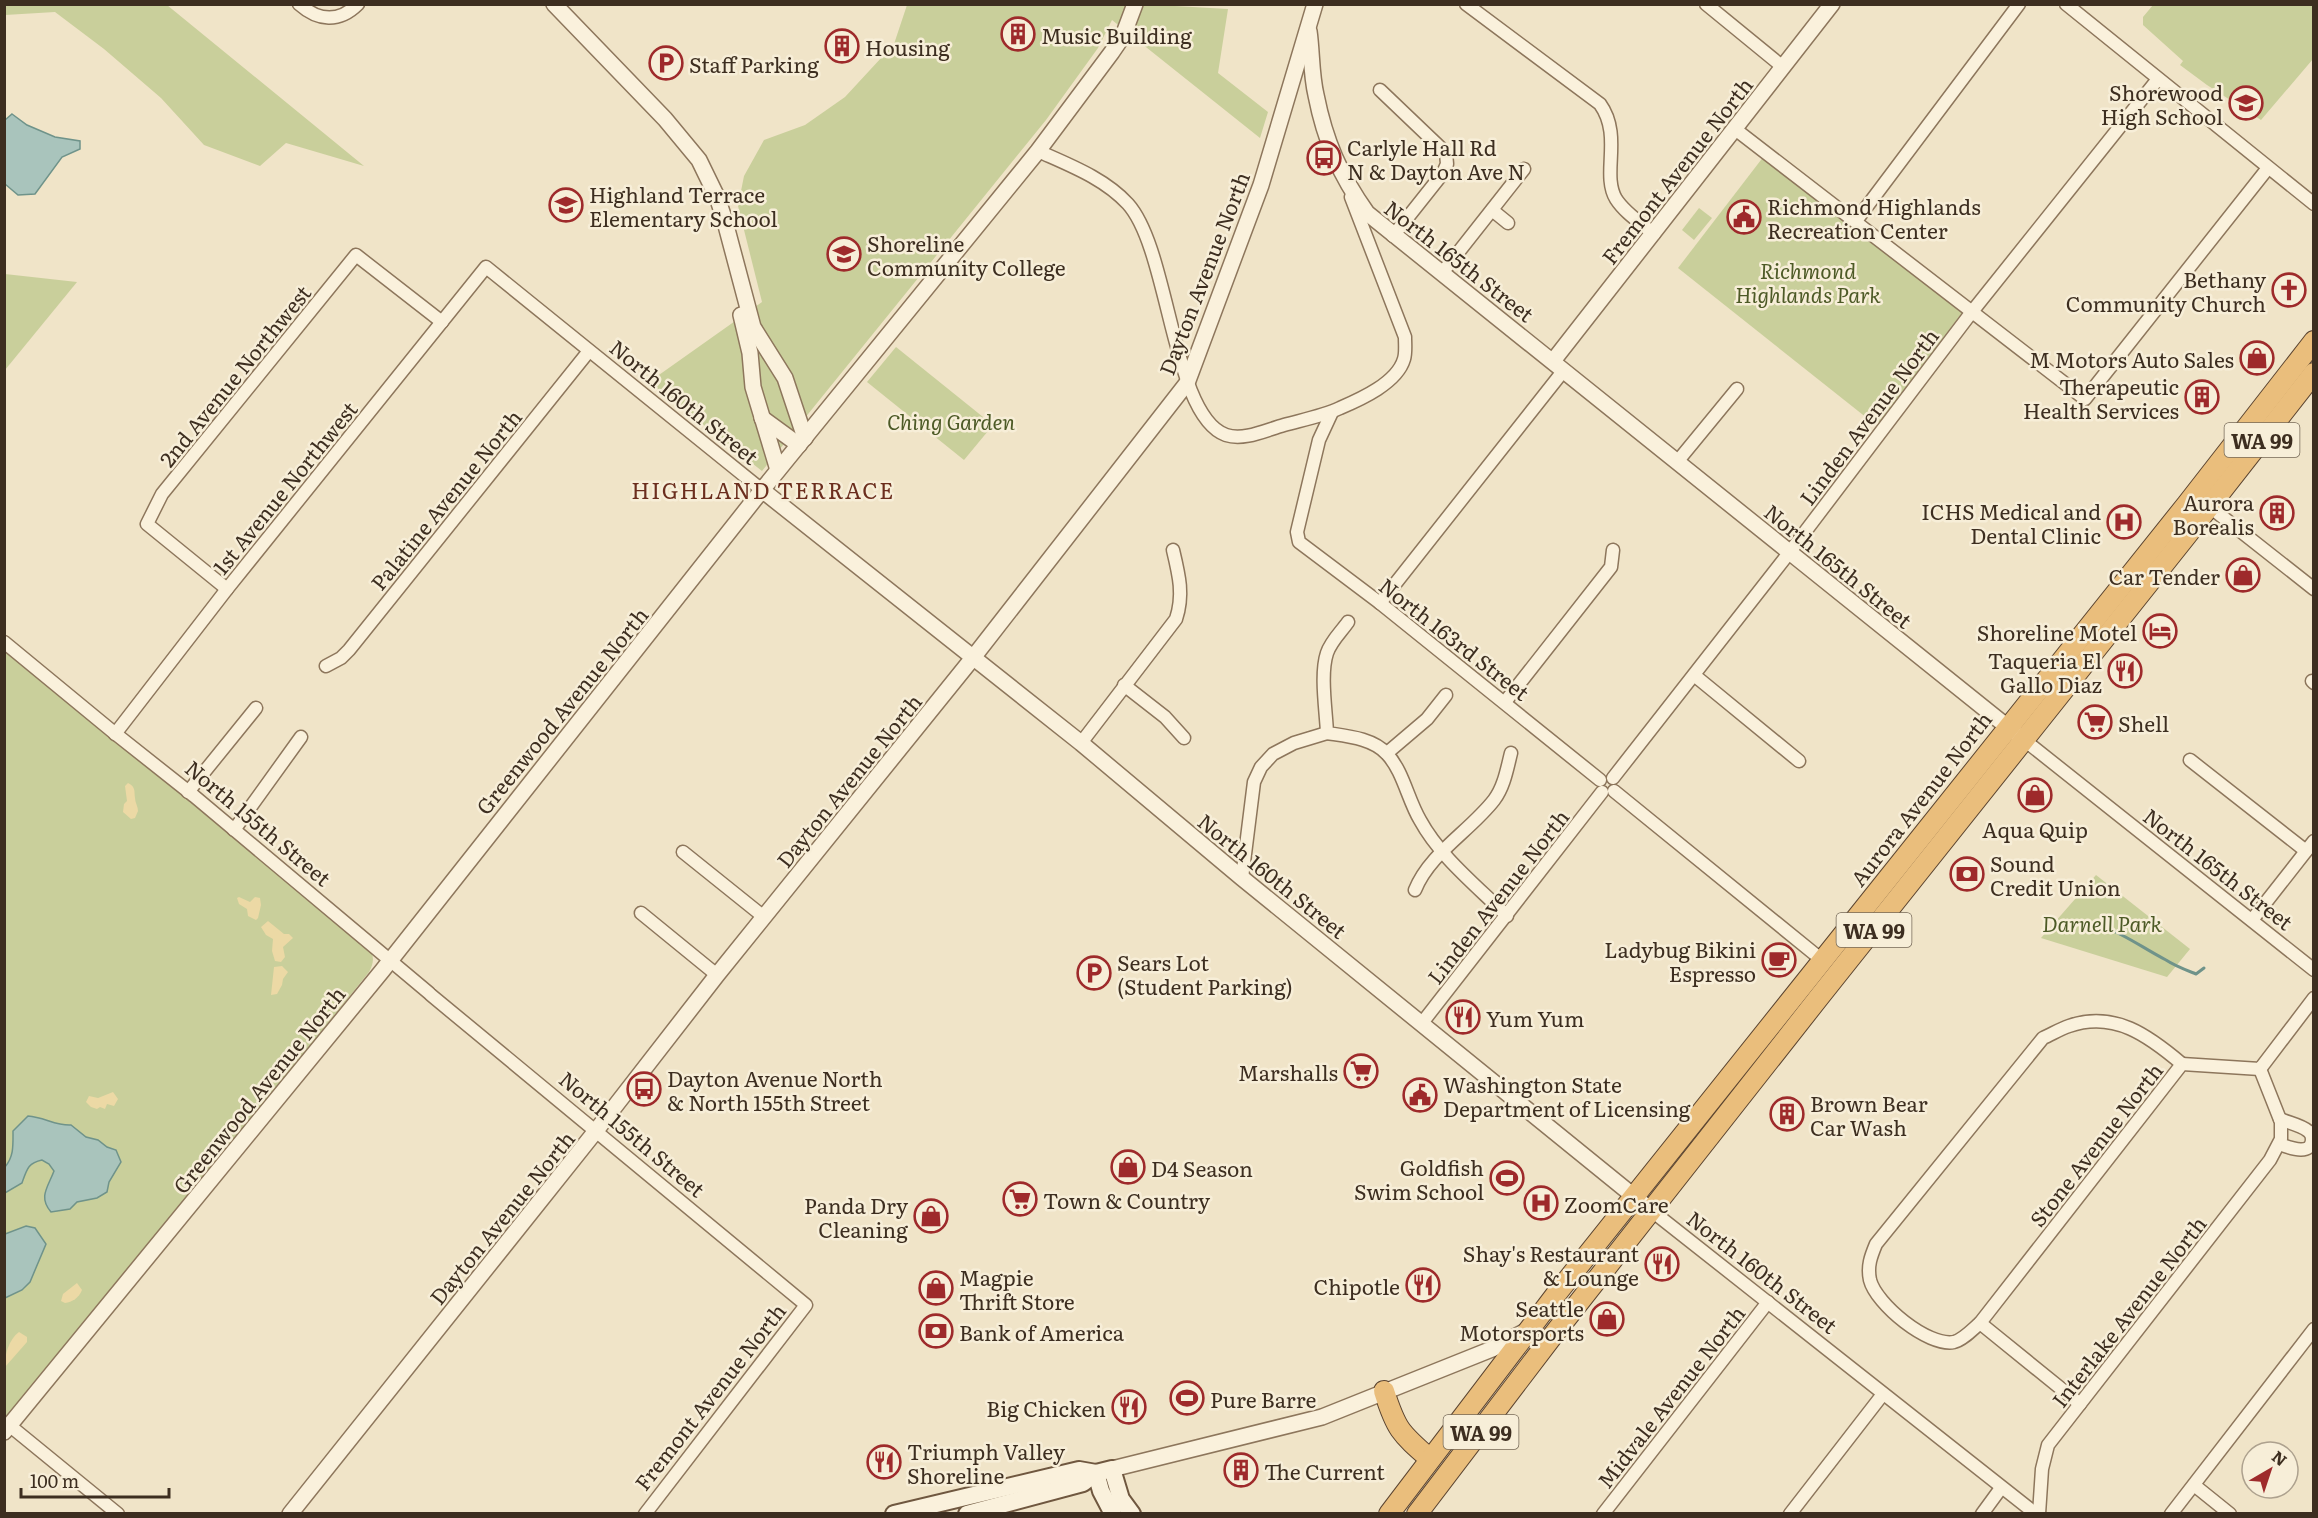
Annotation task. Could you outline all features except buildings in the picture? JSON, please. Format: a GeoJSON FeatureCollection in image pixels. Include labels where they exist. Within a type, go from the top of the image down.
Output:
{"type":"FeatureCollection","features":[{"type":"Feature","properties":{"kind":"highway","name":"Aurora Avenue North"},"geometry":{"type":"LineString","coordinates":[[1389,1514],[1526,1331],[2187,504],[2313,341]]}},
{"type":"Feature","properties":{"kind":"highway","name":"WA 99"},"geometry":{"type":"LineString","coordinates":[[1417,1514],[1652,1211],[2023,740],[2210,507],[2313,373]]}},
{"type":"Feature","properties":{"kind":"highway"},"geometry":{"type":"LineString","coordinates":[[1384,1391],[1394,1420],[1402,1434],[1430,1459]]}},
{"type":"Feature","properties":{"kind":"main road"},"geometry":{"type":"LineString","coordinates":[[894,1514],[1079,1470],[1104,1471]]}},
{"type":"Feature","properties":{"kind":"main road"},"geometry":{"type":"LineString","coordinates":[[967,1514],[1083,1484],[1104,1471]]}},
{"type":"Feature","properties":{"kind":"main road"},"geometry":{"type":"LineString","coordinates":[[1104,1471],[1101,1491],[1113,1514]]}},
{"type":"Feature","properties":{"kind":"main road"},"geometry":{"type":"LineString","coordinates":[[1104,1471],[1132,1514]]}},
{"type":"Feature","properties":{"kind":"street"},"geometry":{"type":"LineString","coordinates":[[299,4],[310,14],[329,18],[343,15],[357,6]]}},
{"type":"Feature","properties":{"kind":"street"},"geometry":{"type":"LineString","coordinates":[[554,4],[665,119],[699,160],[717,197],[724,218],[753,327],[784,378],[802,442]]}},
{"type":"Feature","properties":{"kind":"street","name":"Greenwood Avenue North"},"geometry":{"type":"LineString","coordinates":[[7,1429],[390,961],[778,470],[1038,151],[1123,36],[1136,4]]}},
{"type":"Feature","properties":{"kind":"street"},"geometry":{"type":"LineString","coordinates":[[1467,4],[1600,104],[1608,115],[1611,129],[1612,186],[1615,197],[1625,209],[1654,234]]}},
{"type":"Feature","properties":{"kind":"street"},"geometry":{"type":"LineString","coordinates":[[1706,4],[1783,67]]}},
{"type":"Feature","properties":{"kind":"street","name":"Fremont Avenue North"},"geometry":{"type":"LineString","coordinates":[[1380,603],[1654,234],[1832,4]]}},
{"type":"Feature","properties":{"kind":"street"},"geometry":{"type":"LineString","coordinates":[[1857,221],[2019,4]]}},
{"type":"Feature","properties":{"kind":"street"},"geometry":{"type":"LineString","coordinates":[[2066,4],[2313,204]]}},
{"type":"Feature","properties":{"kind":"street","name":"Dayton Avenue North"},"geometry":{"type":"LineString","coordinates":[[290,1514],[596,1132],[717,975],[972,659],[1187,383],[1261,185],[1313,7]]}},
{"type":"Feature","properties":{"kind":"street","name":"North 165th Street"},"geometry":{"type":"LineString","coordinates":[[1308,28],[1314,82],[1325,134],[1346,184],[1367,213],[2007,728],[2313,970]]}},
{"type":"Feature","properties":{"kind":"street"},"geometry":{"type":"LineString","coordinates":[[1291,84],[1297,78],[1304,77],[1314,82]]}},
{"type":"Feature","properties":{"kind":"street","name":"Linden Avenue North"},"geometry":{"type":"LineString","coordinates":[[1422,1023],[1789,553],[1971,313],[2158,79]]}},
{"type":"Feature","properties":{"kind":"street"},"geometry":{"type":"LineString","coordinates":[[1380,90],[1446,153],[1447,164],[1443,173],[1393,236]]}},
{"type":"Feature","properties":{"kind":"street"},"geometry":{"type":"LineString","coordinates":[[1735,129],[2085,399],[2268,168]]}},
{"type":"Feature","properties":{"kind":"street"},"geometry":{"type":"LineString","coordinates":[[1038,151],[1083,171],[1128,205],[1155,259],[1187,383],[1213,426],[1225,434],[1241,437],[1332,412],[1375,392],[1404,360],[1405,337],[1346,184]]}},
{"type":"Feature","properties":{"kind":"street"},"geometry":{"type":"LineString","coordinates":[[1442,273],[1524,169]]}},
{"type":"Feature","properties":{"kind":"street"},"geometry":{"type":"LineString","coordinates":[[1492,210],[1508,223]]}},
{"type":"Feature","properties":{"kind":"street"},"geometry":{"type":"LineString","coordinates":[[724,218],[727,256],[750,353],[753,387],[778,470]]}},
{"type":"Feature","properties":{"kind":"street","name":"2nd Avenue Northwest"},"geometry":{"type":"LineString","coordinates":[[227,589],[147,524],[162,494],[357,255],[442,322]]}},
{"type":"Feature","properties":{"kind":"street","name":"1st Avenue Northwest"},"geometry":{"type":"LineString","coordinates":[[115,734],[227,589],[486,267]]}},
{"type":"Feature","properties":{"kind":"street","name":"North 160th Street"},"geometry":{"type":"LineString","coordinates":[[486,267],[972,659],[1081,743],[1242,878],[1652,1211],[2001,1488],[2037,1514]]}},
{"type":"Feature","properties":{"kind":"street","name":"Palatine Avenue North"},"geometry":{"type":"LineString","coordinates":[[326,666],[341,658],[349,650],[589,351]]}},
{"type":"Feature","properties":{"kind":"street"},"geometry":{"type":"LineString","coordinates":[[1677,462],[1737,388]]}},
{"type":"Feature","properties":{"kind":"street","name":"North 163rd Street"},"geometry":{"type":"LineString","coordinates":[[1332,412],[1319,440],[1297,532],[1299,542],[1504,702],[1822,960]]}},
{"type":"Feature","properties":{"kind":"street"},"geometry":{"type":"LineString","coordinates":[[762,418],[802,442]]}},
{"type":"Feature","properties":{"kind":"street"},"geometry":{"type":"LineString","coordinates":[[2210,507],[2313,589]]}},
{"type":"Feature","properties":{"kind":"street"},"geometry":{"type":"LineString","coordinates":[[1081,743],[1176,619],[1182,589],[1173,550]]}},
{"type":"Feature","properties":{"kind":"street"},"geometry":{"type":"LineString","coordinates":[[1504,702],[1611,567],[1613,550]]}},
{"type":"Feature","properties":{"kind":"street"},"geometry":{"type":"LineString","coordinates":[[1327,733],[1324,668],[1332,642],[1348,622]]}},
{"type":"Feature","properties":{"kind":"street","name":"North 155th Street"},"geometry":{"type":"LineString","coordinates":[[4,642],[806,1305]]}},
{"type":"Feature","properties":{"kind":"street"},"geometry":{"type":"LineString","coordinates":[[1694,675],[1799,761]]}},
{"type":"Feature","properties":{"kind":"street"},"geometry":{"type":"LineString","coordinates":[[1124,685],[1165,717],[1184,738]]}},
{"type":"Feature","properties":{"kind":"street"},"geometry":{"type":"LineString","coordinates":[[1387,753],[1427,719],[1446,695]]}},
{"type":"Feature","properties":{"kind":"street"},"geometry":{"type":"LineString","coordinates":[[188,792],[256,708]]}},
{"type":"Feature","properties":{"kind":"street"},"geometry":{"type":"LineString","coordinates":[[1242,878],[1254,782],[1261,767],[1273,754],[1294,743],[1327,733],[1354,737],[1387,753],[1406,788],[1419,819],[1443,853],[1507,916]]}},
{"type":"Feature","properties":{"kind":"street"},"geometry":{"type":"LineString","coordinates":[[234,830],[301,737]]}},
{"type":"Feature","properties":{"kind":"street"},"geometry":{"type":"LineString","coordinates":[[1415,890],[1420,877],[1453,839],[1493,801],[1500,789],[1511,753]]}},
{"type":"Feature","properties":{"kind":"street"},"geometry":{"type":"LineString","coordinates":[[2190,760],[2310,846],[2252,920]]}},
{"type":"Feature","properties":{"kind":"street"},"geometry":{"type":"LineString","coordinates":[[683,852],[764,917]]}},
{"type":"Feature","properties":{"kind":"street"},"geometry":{"type":"LineString","coordinates":[[641,913],[717,975]]}},
{"type":"Feature","properties":{"kind":"street"},"geometry":{"type":"LineString","coordinates":[[2280,1119],[2311,1134],[2312,1141],[2308,1147],[2302,1150],[2279,1144],[2280,1119],[2260,1069],[2313,998]]}},
{"type":"Feature","properties":{"kind":"street","name":"Stone Avenue North"},"geometry":{"type":"LineString","coordinates":[[2182,1064],[1980,1323],[1956,1341],[1940,1342],[1904,1321],[1875,1292],[1870,1279],[1868,1263],[1876,1244],[2043,1038],[2070,1026],[2093,1022],[2116,1024],[2137,1030],[2156,1042],[2182,1064],[2260,1069]]}},
{"type":"Feature","properties":{"kind":"street","name":"Interlake Avenue North"},"geometry":{"type":"LineString","coordinates":[[2037,1514],[2042,1469],[2048,1445],[2270,1160],[2279,1144]]}},
{"type":"Feature","properties":{"kind":"street","name":"Midvale Avenue North"},"geometry":{"type":"LineString","coordinates":[[1604,1514],[1768,1302]]}},
{"type":"Feature","properties":{"kind":"street","name":"Fremont Avenue North"},"geometry":{"type":"LineString","coordinates":[[645,1514],[806,1305]]}},
{"type":"Feature","properties":{"kind":"street"},"geometry":{"type":"LineString","coordinates":[[1980,1323],[2080,1404]]}},
{"type":"Feature","properties":{"kind":"street"},"geometry":{"type":"LineString","coordinates":[[2170,1514],[2313,1329]]}},
{"type":"Feature","properties":{"kind":"street"},"geometry":{"type":"LineString","coordinates":[[1104,1471],[1322,1417],[1492,1349],[1526,1331]]}},
{"type":"Feature","properties":{"kind":"street"},"geometry":{"type":"LineString","coordinates":[[1790,1514],[1884,1394]]}},
{"type":"Feature","properties":{"kind":"street"},"geometry":{"type":"LineString","coordinates":[[7,1429],[118,1514]]}},
{"type":"Feature","properties":{"kind":"street"},"geometry":{"type":"LineString","coordinates":[[2194,1485],[2230,1514]]}},
{"type":"Feature","properties":{"kind":"street"},"geometry":{"type":"LineString","coordinates":[[1982,1514],[2001,1488]]}},
{"type":"Feature","properties":{"kind":"green space"},"geometry":{"type":"Polygon","coordinates":[[[5,4],[167,5],[364,166],[286,143],[260,166],[204,145],[161,98],[104,49],[55,12],[5,15],[5,4]]]}},
{"type":"Feature","properties":{"kind":"green space","name":"Shoreline Community College"},"geometry":{"type":"Polygon","coordinates":[[[1175,4],[1175,6],[1228,9],[1218,73],[1268,112],[1260,138],[1112,20],[1098,48],[1046,120],[762,471],[649,382],[762,302],[738,206],[744,176],[764,140],[805,125],[845,97],[894,44],[907,5],[1175,4]]]}},
{"type":"Feature","properties":{"kind":"green space","name":"Shorewood High School"},"geometry":{"type":"Polygon","coordinates":[[[2153,5],[2313,5],[2313,59],[2261,120],[2180,65],[2183,61],[2143,25],[2143,17],[2153,5]]]}},
{"type":"Feature","properties":{"kind":"green space","name":"Richmond Highlands Park"},"geometry":{"type":"Polygon","coordinates":[[[1764,156],[1962,313],[1877,426],[1678,268],[1764,156]]]}},
{"type":"Feature","properties":{"kind":"green space"},"geometry":{"type":"Polygon","coordinates":[[[1699,208],[1712,218],[1694,240],[1682,230],[1699,208]]]}},
{"type":"Feature","properties":{"kind":"green space"},"geometry":{"type":"Polygon","coordinates":[[[4,274],[77,282],[5,370],[4,274]]]}},
{"type":"Feature","properties":{"kind":"green space","name":"Ching Garden"},"geometry":{"type":"Polygon","coordinates":[[[896,347],[993,425],[964,460],[867,382],[896,347]]]}},
{"type":"Feature","properties":{"kind":"green space"},"geometry":{"type":"Polygon","coordinates":[[[5,651],[367,944],[373,958],[369,972],[5,1425],[5,651]]]}},
{"type":"Feature","properties":{"kind":"green space","name":"Darnell Park"},"geometry":{"type":"Polygon","coordinates":[[[2096,875],[2190,949],[2167,977],[2041,938],[2096,875]]]}},
{"type":"Feature","properties":{"kind":"sand"},"geometry":{"type":"Polygon","coordinates":[[[128,783],[134,789],[138,811],[135,818],[131,819],[123,812],[127,801],[125,786],[128,783]]]}},
{"type":"Feature","properties":{"kind":"sand"},"geometry":{"type":"Polygon","coordinates":[[[255,897],[260,898],[261,905],[256,920],[248,916],[247,909],[239,904],[237,898],[250,902],[255,897]]]}},
{"type":"Feature","properties":{"kind":"sand"},"geometry":{"type":"Polygon","coordinates":[[[268,921],[293,938],[283,947],[285,957],[281,962],[275,961],[272,951],[273,939],[266,935],[261,927],[268,921]]]}},
{"type":"Feature","properties":{"kind":"sand"},"geometry":{"type":"Polygon","coordinates":[[[282,966],[288,972],[277,994],[271,995],[274,967],[282,966]]]}},
{"type":"Feature","properties":{"kind":"sand"},"geometry":{"type":"Polygon","coordinates":[[[113,1092],[118,1099],[114,1106],[107,1104],[105,1109],[100,1107],[97,1109],[86,1102],[89,1096],[98,1098],[113,1092]]]}},
{"type":"Feature","properties":{"kind":"sand"},"geometry":{"type":"Polygon","coordinates":[[[77,1283],[82,1290],[79,1295],[70,1302],[61,1301],[63,1294],[77,1283]]]}},
{"type":"Feature","properties":{"kind":"sand"},"geometry":{"type":"Polygon","coordinates":[[[19,1332],[27,1337],[27,1342],[5,1367],[8,1348],[12,1339],[19,1332]]]}},
{"type":"Feature","properties":{"kind":"water"},"geometry":{"type":"Polygon","coordinates":[[[12,114],[27,125],[55,137],[80,141],[80,149],[62,157],[35,194],[18,195],[5,184],[5,120],[12,114]]]}},
{"type":"Feature","properties":{"kind":"water"},"geometry":{"type":"Polygon","coordinates":[[[28,1116],[71,1125],[86,1137],[98,1140],[116,1150],[121,1162],[109,1182],[107,1192],[97,1198],[77,1202],[70,1209],[51,1212],[45,1202],[45,1197],[54,1171],[42,1160],[29,1167],[22,1183],[5,1193],[5,1167],[13,1146],[13,1131],[28,1116]]]}},
{"type":"Feature","properties":{"kind":"water"},"geometry":{"type":"Polygon","coordinates":[[[26,1226],[35,1228],[46,1244],[30,1282],[22,1290],[5,1298],[5,1234],[26,1226]]]}},
{"type":"Feature","properties":{"kind":"waterway"},"geometry":{"type":"LineString","coordinates":[[2062,921],[2078,921],[2105,927],[2196,974],[2204,968]]}},
{"type":"Feature","properties":{"kind":"place","name":"Music Building"},"geometry":{"type":"Point","coordinates":[1018,34]}},
{"type":"Feature","properties":{"kind":"place","name":"Housing"},"geometry":{"type":"Point","coordinates":[842,46]}},
{"type":"Feature","properties":{"kind":"place","name":"Staff Parking"},"geometry":{"type":"Point","coordinates":[666,63]}},
{"type":"Feature","properties":{"kind":"place","name":"Shorewood High School"},"geometry":{"type":"Point","coordinates":[2246,103]}},
{"type":"Feature","properties":{"kind":"place","name":"Carlyle Hall Rd N & Dayton Ave N"},"geometry":{"type":"Point","coordinates":[1324,158]}},
{"type":"Feature","properties":{"kind":"place","name":"Highland Terrace Elementary School"},"geometry":{"type":"Point","coordinates":[566,205]}},
{"type":"Feature","properties":{"kind":"place","name":"Richmond Highlands Recreation Center"},"geometry":{"type":"Point","coordinates":[1744,217]}},
{"type":"Feature","properties":{"kind":"place","name":"Shoreline Community College"},"geometry":{"type":"Point","coordinates":[844,254]}},
{"type":"Feature","properties":{"kind":"place","name":"Bethany Community Church"},"geometry":{"type":"Point","coordinates":[2289,290]}},
{"type":"Feature","properties":{"kind":"place","name":"M Motors Auto Sales"},"geometry":{"type":"Point","coordinates":[2257,358]}},
{"type":"Feature","properties":{"kind":"place","name":"Therapeutic Health Services"},"geometry":{"type":"Point","coordinates":[2202,397]}},
{"type":"Feature","properties":{"kind":"place","name":"Aurora Borealis"},"geometry":{"type":"Point","coordinates":[2277,513]}},
{"type":"Feature","properties":{"kind":"place","name":"ICHS Medical and Dental Clinic"},"geometry":{"type":"Point","coordinates":[2124,522]}},
{"type":"Feature","properties":{"kind":"place","name":"Car Tender"},"geometry":{"type":"Point","coordinates":[2243,575]}},
{"type":"Feature","properties":{"kind":"place","name":"Shoreline Motel"},"geometry":{"type":"Point","coordinates":[2160,631]}},
{"type":"Feature","properties":{"kind":"place","name":"Taqueria El Gallo Diaz"},"geometry":{"type":"Point","coordinates":[2125,671]}},
{"type":"Feature","properties":{"kind":"place","name":"Shell"},"geometry":{"type":"Point","coordinates":[2095,722]}},
{"type":"Feature","properties":{"kind":"place","name":"Aqua Quip"},"geometry":{"type":"Point","coordinates":[2035,795]}},
{"type":"Feature","properties":{"kind":"place","name":"Sound Credit Union"},"geometry":{"type":"Point","coordinates":[1967,874]}},
{"type":"Feature","properties":{"kind":"place","name":"Ladybug Bikini Espresso"},"geometry":{"type":"Point","coordinates":[1779,960]}},
{"type":"Feature","properties":{"kind":"place","name":"Sears Lot (Student Parking)"},"geometry":{"type":"Point","coordinates":[1094,973]}},
{"type":"Feature","properties":{"kind":"place","name":"Yum Yum"},"geometry":{"type":"Point","coordinates":[1463,1017]}},
{"type":"Feature","properties":{"kind":"place","name":"Marshalls"},"geometry":{"type":"Point","coordinates":[1361,1071]}},
{"type":"Feature","properties":{"kind":"place","name":"Dayton Avenue North & North 155th Street"},"geometry":{"type":"Point","coordinates":[644,1089]}},
{"type":"Feature","properties":{"kind":"place","name":"Washington State Department of Licensing"},"geometry":{"type":"Point","coordinates":[1420,1095]}},
{"type":"Feature","properties":{"kind":"place","name":"Brown Bear Car Wash"},"geometry":{"type":"Point","coordinates":[1787,1114]}},
{"type":"Feature","properties":{"kind":"place","name":"D4 Season"},"geometry":{"type":"Point","coordinates":[1128,1167]}},
{"type":"Feature","properties":{"kind":"place","name":"Goldfish Swim School"},"geometry":{"type":"Point","coordinates":[1507,1178]}},
{"type":"Feature","properties":{"kind":"place","name":"Town & Country"},"geometry":{"type":"Point","coordinates":[1020,1199]}},
{"type":"Feature","properties":{"kind":"place","name":"ZoomCare"},"geometry":{"type":"Point","coordinates":[1541,1203]}},
{"type":"Feature","properties":{"kind":"place","name":"Panda Dry Cleaning"},"geometry":{"type":"Point","coordinates":[931,1216]}},
{"type":"Feature","properties":{"kind":"place","name":"Shay's Restaurant & Lounge"},"geometry":{"type":"Point","coordinates":[1662,1264]}},
{"type":"Feature","properties":{"kind":"place","name":"Chipotle"},"geometry":{"type":"Point","coordinates":[1423,1285]}},
{"type":"Feature","properties":{"kind":"place","name":"Magpie Thrift Store"},"geometry":{"type":"Point","coordinates":[936,1288]}},
{"type":"Feature","properties":{"kind":"place","name":"Seattle Motorsports"},"geometry":{"type":"Point","coordinates":[1607,1319]}},
{"type":"Feature","properties":{"kind":"place","name":"Bank of America"},"geometry":{"type":"Point","coordinates":[936,1331]}},
{"type":"Feature","properties":{"kind":"place","name":"Pure Barre"},"geometry":{"type":"Point","coordinates":[1187,1398]}},
{"type":"Feature","properties":{"kind":"place","name":"Big Chicken"},"geometry":{"type":"Point","coordinates":[1129,1407]}},
{"type":"Feature","properties":{"kind":"place","name":"Triumph Valley Shoreline"},"geometry":{"type":"Point","coordinates":[884,1462]}},
{"type":"Feature","properties":{"kind":"place","name":"The Current"},"geometry":{"type":"Point","coordinates":[1241,1470]}},
{"type":"Feature","properties":{"kind":"district","name":"HIGHLAND TERRACE"},"geometry":{"type":"Point","coordinates":[763,489]}}]}
